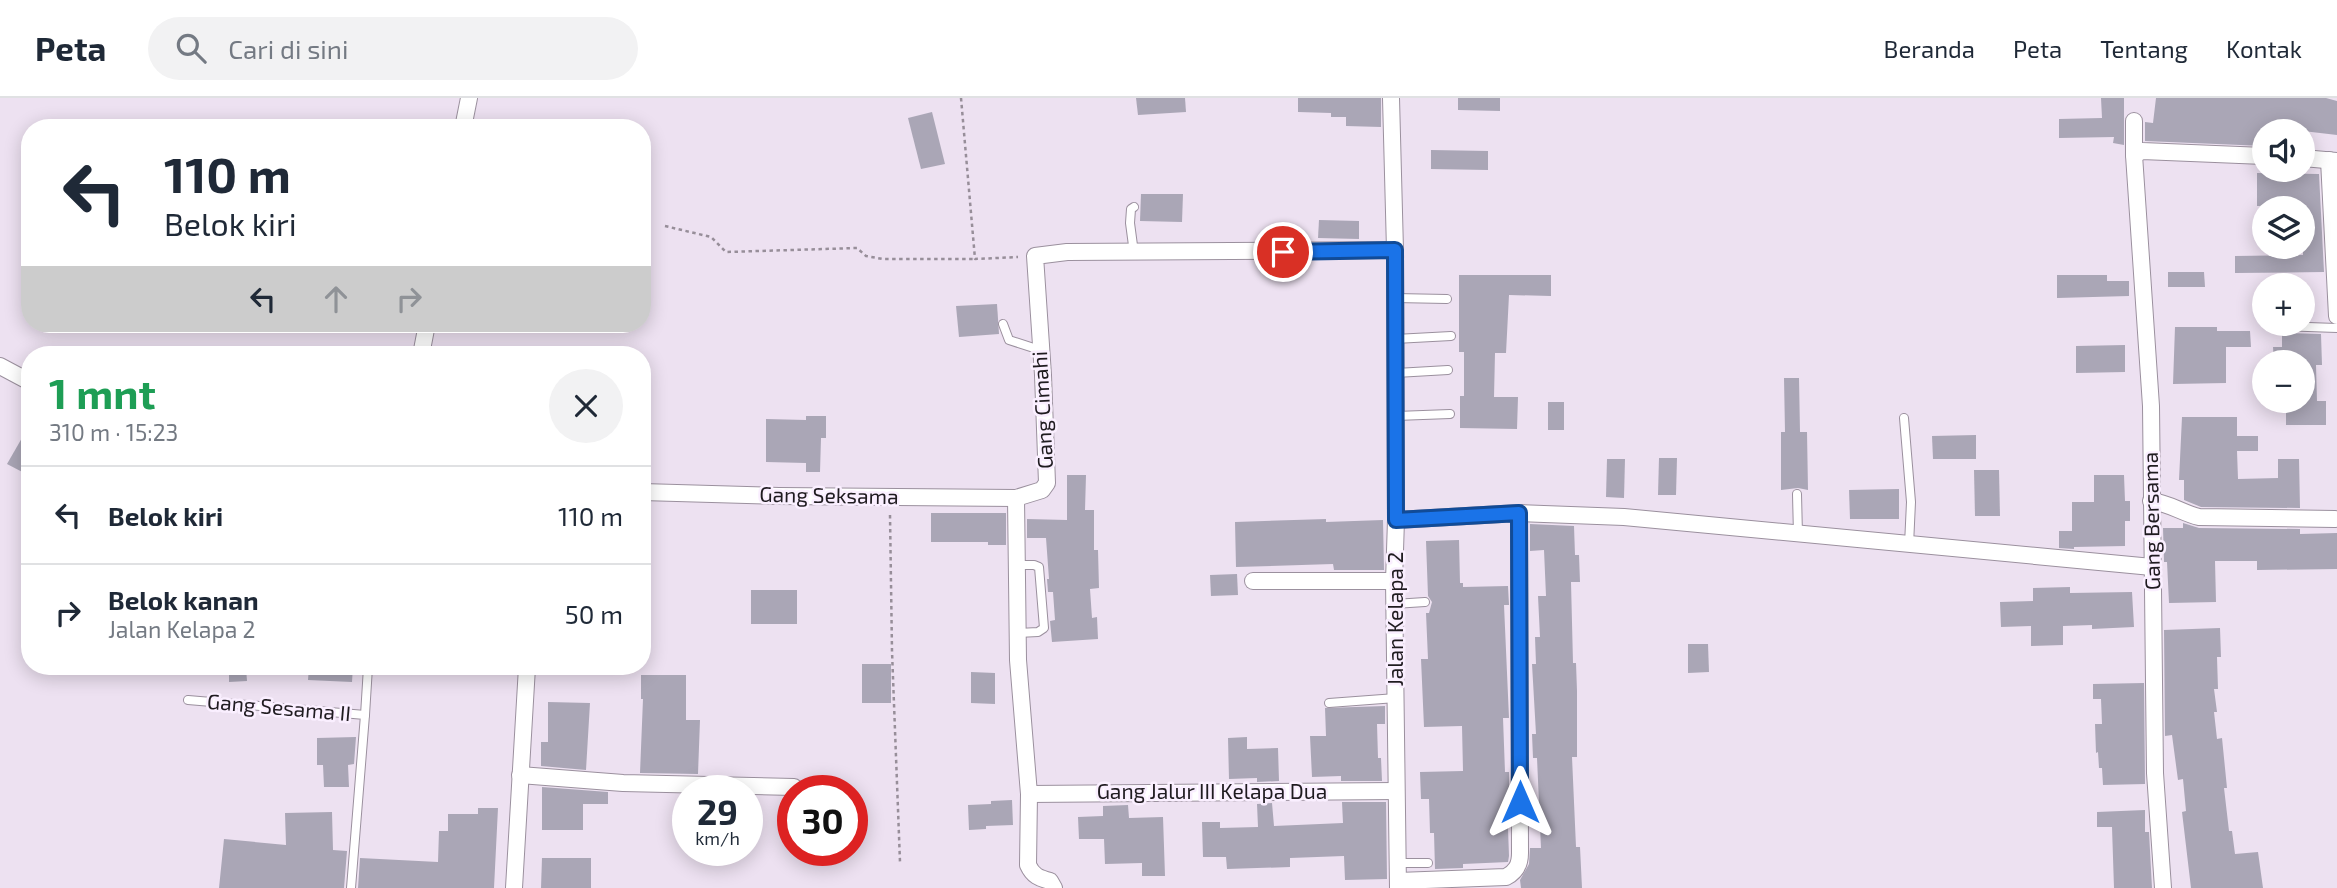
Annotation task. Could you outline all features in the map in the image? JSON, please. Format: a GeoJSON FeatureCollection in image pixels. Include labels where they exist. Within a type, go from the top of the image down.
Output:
{"type":"FeatureCollection","features":[{"type":"Feature","properties":{"kind":"street"},"geometry":{"type":"LineString","coordinates":[[465,119],[469,98]]}},
{"type":"Feature","properties":{"kind":"street","name":"Jalan Kelapa 2"},"geometry":{"type":"LineString","coordinates":[[1391,98],[1395,250],[1394,604],[1398,885]]}},
{"type":"Feature","properties":{"kind":"street","name":"Gang Bersama"},"geometry":{"type":"LineString","coordinates":[[2134,121],[2151,406],[2155,773],[2163,888]]}},
{"type":"Feature","properties":{"kind":"street"},"geometry":{"type":"LineString","coordinates":[[2134,155],[2142,151],[2252,156]]}},
{"type":"Feature","properties":{"kind":"street"},"geometry":{"type":"LineString","coordinates":[[2315,159],[2333,160],[2337,316]]}},
{"type":"Feature","properties":{"kind":"street"},"geometry":{"type":"LineString","coordinates":[[1035,257],[1067,252],[1395,250]]}},
{"type":"Feature","properties":{"kind":"street","name":"Gang Cimahi"},"geometry":{"type":"LineString","coordinates":[[1016,498],[1042,490],[1047,483],[1035,257]]}},
{"type":"Feature","properties":{"kind":"street"},"geometry":{"type":"LineString","coordinates":[[0,366],[21,377]]}},
{"type":"Feature","properties":{"kind":"street","name":"Gang Seksama"},"geometry":{"type":"LineString","coordinates":[[651,492],[1016,498]]}},
{"type":"Feature","properties":{"kind":"street"},"geometry":{"type":"LineString","coordinates":[[1016,498],[1018,660],[1029,794],[1028,865],[1036,877],[1050,881],[1054,888]]}},
{"type":"Feature","properties":{"kind":"street"},"geometry":{"type":"LineString","coordinates":[[2151,501],[2163,502],[2199,517],[2335,519]]}},
{"type":"Feature","properties":{"kind":"street"},"geometry":{"type":"LineString","coordinates":[[1398,885],[1506,882],[1520,859],[1519,513]]}},
{"type":"Feature","properties":{"kind":"street"},"geometry":{"type":"LineString","coordinates":[[1396,520],[1519,513],[1624,517],[2152,567]]}},
{"type":"Feature","properties":{"kind":"street"},"geometry":{"type":"LineString","coordinates":[[1253,581],[1394,581]]}},
{"type":"Feature","properties":{"kind":"street"},"geometry":{"type":"LineString","coordinates":[[514,888],[526,675]]}},
{"type":"Feature","properties":{"kind":"street"},"geometry":{"type":"LineString","coordinates":[[520,775],[623,783],[777,787]]}},
{"type":"Feature","properties":{"kind":"street","name":"Gang Jalur III Kelapa Dua"},"geometry":{"type":"LineString","coordinates":[[1029,794],[1396,791]]}},
{"type":"Feature","properties":{"kind":"lane"},"geometry":{"type":"LineString","coordinates":[[1134,207],[1131,209],[1130,223],[1134,253]]}},
{"type":"Feature","properties":{"kind":"lane"},"geometry":{"type":"LineString","coordinates":[[1395,298],[1447,299]]}},
{"type":"Feature","properties":{"kind":"lane"},"geometry":{"type":"LineString","coordinates":[[1003,324],[1009,340],[1040,350]]}},
{"type":"Feature","properties":{"kind":"lane"},"geometry":{"type":"LineString","coordinates":[[2315,327],[2337,328]]}},
{"type":"Feature","properties":{"kind":"lane"},"geometry":{"type":"LineString","coordinates":[[1395,339],[1451,336]]}},
{"type":"Feature","properties":{"kind":"lane"},"geometry":{"type":"LineString","coordinates":[[1396,373],[1448,370]]}},
{"type":"Feature","properties":{"kind":"lane"},"geometry":{"type":"LineString","coordinates":[[1396,416],[1450,414]]}},
{"type":"Feature","properties":{"kind":"lane"},"geometry":{"type":"LineString","coordinates":[[1903,418],[1911,502],[1909,545]]}},
{"type":"Feature","properties":{"kind":"lane"},"geometry":{"type":"LineString","coordinates":[[1797,494],[1798,535]]}},
{"type":"Feature","properties":{"kind":"lane"},"geometry":{"type":"LineString","coordinates":[[1017,565],[1039,567],[1044,628],[1038,632],[1018,634]]}},
{"type":"Feature","properties":{"kind":"lane"},"geometry":{"type":"LineString","coordinates":[[1394,604],[1425,602]]}},
{"type":"Feature","properties":{"kind":"lane"},"geometry":{"type":"LineString","coordinates":[[365,715],[368,675]]}},
{"type":"Feature","properties":{"kind":"lane"},"geometry":{"type":"LineString","coordinates":[[1329,702],[1396,698]]}},
{"type":"Feature","properties":{"kind":"lane","name":"Gang Sesama II"},"geometry":{"type":"LineString","coordinates":[[188,700],[365,715],[351,888]]}},
{"type":"Feature","properties":{"kind":"lane"},"geometry":{"type":"LineString","coordinates":[[1398,863],[1428,863]]}},
{"type":"Feature","properties":{"kind":"path"},"geometry":{"type":"LineString","coordinates":[[961,98],[975,259]]}},
{"type":"Feature","properties":{"kind":"path"},"geometry":{"type":"LineString","coordinates":[[665,226],[711,237],[726,252],[857,247],[866,256],[883,259],[1035,257]]}},
{"type":"Feature","properties":{"kind":"path"},"geometry":{"type":"LineString","coordinates":[[890,497],[892,651],[900,862]]}},
{"type":"Feature","properties":{"kind":"building"},"geometry":{"type":"Polygon","coordinates":[[[1136,98],[1185,98],[1186,112],[1138,115],[1136,98]]]}},
{"type":"Feature","properties":{"kind":"building"},"geometry":{"type":"Polygon","coordinates":[[[1298,98],[1381,98],[1381,127],[1346,126],[1346,117],[1331,117],[1331,113],[1298,112],[1298,98]]]}},
{"type":"Feature","properties":{"kind":"building"},"geometry":{"type":"Polygon","coordinates":[[[1458,98],[1500,98],[1500,111],[1458,110],[1458,98]]]}},
{"type":"Feature","properties":{"kind":"building"},"geometry":{"type":"Polygon","coordinates":[[[2101,98],[2124,98],[2124,145],[2113,143],[2114,137],[2059,138],[2059,119],[2102,118],[2101,98]]]}},
{"type":"Feature","properties":{"kind":"building"},"geometry":{"type":"Polygon","coordinates":[[[2156,98],[2326,98],[2337,101],[2337,135],[2315,132],[2315,119],[2252,119],[2252,145],[2145,141],[2145,122],[2153,123],[2156,98]]]}},
{"type":"Feature","properties":{"kind":"building"},"geometry":{"type":"Polygon","coordinates":[[[932,112],[945,164],[921,169],[908,118],[932,112]]]}},
{"type":"Feature","properties":{"kind":"building"},"geometry":{"type":"Polygon","coordinates":[[[1431,150],[1488,151],[1488,170],[1431,169],[1431,150]]]}},
{"type":"Feature","properties":{"kind":"building"},"geometry":{"type":"Polygon","coordinates":[[[2315,174],[2319,174],[2324,272],[2235,273],[2235,256],[2252,256],[2252,259],[2315,259],[2315,196],[2257,196],[2257,182],[2315,182],[2315,174]]]}},
{"type":"Feature","properties":{"kind":"building"},"geometry":{"type":"Polygon","coordinates":[[[1141,194],[1183,194],[1182,222],[1140,221],[1141,194]]]}},
{"type":"Feature","properties":{"kind":"building"},"geometry":{"type":"Polygon","coordinates":[[[1319,220],[1359,221],[1359,239],[1318,238],[1319,220]]]}},
{"type":"Feature","properties":{"kind":"building"},"geometry":{"type":"Polygon","coordinates":[[[2168,272],[2204,272],[2205,287],[2168,287],[2168,272]]]}},
{"type":"Feature","properties":{"kind":"building"},"geometry":{"type":"Polygon","coordinates":[[[1459,275],[1551,275],[1551,296],[1509,295],[1506,353],[1495,353],[1494,397],[1518,397],[1517,429],[1460,428],[1460,396],[1464,396],[1464,352],[1459,352],[1459,275]]]}},
{"type":"Feature","properties":{"kind":"building"},"geometry":{"type":"Polygon","coordinates":[[[2057,275],[2107,275],[2107,281],[2129,281],[2129,296],[2057,298],[2057,275]]]}},
{"type":"Feature","properties":{"kind":"building"},"geometry":{"type":"Polygon","coordinates":[[[997,304],[999,334],[959,337],[956,306],[997,304]]]}},
{"type":"Feature","properties":{"kind":"building"},"geometry":{"type":"Polygon","coordinates":[[[2175,327],[2217,327],[2217,331],[2250,331],[2251,347],[2226,347],[2226,383],[2173,384],[2175,327]]]}},
{"type":"Feature","properties":{"kind":"building"},"geometry":{"type":"Polygon","coordinates":[[[2321,334],[2322,365],[2316,365],[2317,401],[2326,401],[2326,425],[2286,425],[2286,413],[2315,413],[2315,350],[2273,350],[2273,347],[2282,347],[2282,336],[2321,334]]]}},
{"type":"Feature","properties":{"kind":"building"},"geometry":{"type":"Polygon","coordinates":[[[2125,345],[2125,372],[2076,373],[2076,346],[2125,345]]]}},
{"type":"Feature","properties":{"kind":"building"},"geometry":{"type":"Polygon","coordinates":[[[1784,378],[1799,378],[1800,432],[1807,432],[1808,490],[1781,490],[1781,432],[1785,432],[1784,378]]]}},
{"type":"Feature","properties":{"kind":"building"},"geometry":{"type":"Polygon","coordinates":[[[1548,402],[1564,402],[1564,430],[1548,430],[1548,402]]]}},
{"type":"Feature","properties":{"kind":"building"},"geometry":{"type":"Polygon","coordinates":[[[806,416],[826,416],[826,438],[821,438],[820,472],[806,472],[806,463],[766,462],[766,419],[806,420],[806,416]]]}},
{"type":"Feature","properties":{"kind":"building"},"geometry":{"type":"Polygon","coordinates":[[[2182,417],[2237,417],[2237,436],[2258,436],[2258,451],[2237,451],[2238,479],[2278,478],[2278,459],[2299,459],[2300,508],[2201,507],[2184,500],[2184,480],[2179,480],[2182,417]]]}},
{"type":"Feature","properties":{"kind":"building"},"geometry":{"type":"Polygon","coordinates":[[[1976,435],[1976,459],[1933,459],[1932,436],[1976,435]]]}},
{"type":"Feature","properties":{"kind":"building"},"geometry":{"type":"Polygon","coordinates":[[[21,440],[21,471],[7,464],[21,440]]]}},
{"type":"Feature","properties":{"kind":"building"},"geometry":{"type":"Polygon","coordinates":[[[1659,458],[1677,458],[1676,495],[1658,495],[1659,458]]]}},
{"type":"Feature","properties":{"kind":"building"},"geometry":{"type":"Polygon","coordinates":[[[1607,459],[1625,459],[1624,498],[1606,497],[1607,459]]]}},
{"type":"Feature","properties":{"kind":"building"},"geometry":{"type":"Polygon","coordinates":[[[1974,470],[1999,470],[2000,516],[1975,516],[1974,470]]]}},
{"type":"Feature","properties":{"kind":"building"},"geometry":{"type":"Polygon","coordinates":[[[1067,475],[1086,475],[1085,510],[1094,510],[1094,550],[1098,550],[1099,588],[1090,589],[1092,618],[1097,617],[1098,639],[1052,642],[1050,621],[1055,620],[1053,592],[1048,592],[1046,538],[1027,538],[1027,519],[1067,520],[1067,475]]]}},
{"type":"Feature","properties":{"kind":"building"},"geometry":{"type":"Polygon","coordinates":[[[2094,475],[2124,475],[2125,501],[2130,501],[2130,521],[2125,521],[2125,546],[2059,548],[2059,531],[2072,531],[2072,502],[2094,502],[2094,475]]]}},
{"type":"Feature","properties":{"kind":"building"},"geometry":{"type":"Polygon","coordinates":[[[1899,489],[1899,519],[1850,519],[1849,490],[1899,489]]]}},
{"type":"Feature","properties":{"kind":"building"},"geometry":{"type":"Polygon","coordinates":[[[931,513],[1006,513],[1006,545],[988,545],[988,542],[931,542],[931,513]]]}},
{"type":"Feature","properties":{"kind":"building"},"geometry":{"type":"Polygon","coordinates":[[[1326,519],[1326,522],[1383,520],[1384,570],[1334,570],[1333,564],[1236,567],[1235,522],[1326,519]]]}},
{"type":"Feature","properties":{"kind":"building"},"geometry":{"type":"Polygon","coordinates":[[[2183,523],[2199,528],[2300,529],[2300,534],[2337,533],[2337,569],[2257,570],[2257,561],[2215,561],[2216,602],[2169,603],[2163,528],[2183,528],[2183,523]]]}},
{"type":"Feature","properties":{"kind":"building"},"geometry":{"type":"Polygon","coordinates":[[[1530,524],[1574,526],[1575,555],[1579,555],[1580,582],[1571,582],[1573,663],[1576,663],[1577,691],[1577,757],[1572,757],[1576,847],[1580,847],[1582,888],[1521,888],[1520,880],[1529,864],[1530,848],[1541,848],[1537,758],[1533,758],[1532,734],[1536,734],[1532,664],[1536,664],[1535,637],[1540,637],[1538,596],[1546,596],[1544,550],[1530,551],[1530,524]]]}},
{"type":"Feature","properties":{"kind":"building"},"geometry":{"type":"Polygon","coordinates":[[[1459,540],[1460,583],[1463,583],[1463,587],[1508,586],[1509,605],[1504,605],[1509,718],[1503,718],[1505,772],[1509,772],[1509,856],[1508,862],[1463,864],[1463,868],[1435,869],[1429,799],[1421,799],[1420,772],[1463,771],[1462,726],[1424,727],[1421,659],[1428,659],[1426,613],[1429,613],[1432,602],[1428,596],[1426,541],[1459,540]]]}},
{"type":"Feature","properties":{"kind":"building"},"geometry":{"type":"Polygon","coordinates":[[[1237,574],[1238,595],[1211,596],[1210,575],[1237,574]]]}},
{"type":"Feature","properties":{"kind":"building"},"geometry":{"type":"Polygon","coordinates":[[[2070,587],[2070,593],[2132,592],[2134,627],[2092,629],[2092,625],[2063,626],[2063,645],[2031,646],[2031,626],[2001,627],[2000,602],[2033,601],[2033,588],[2070,587]]]}},
{"type":"Feature","properties":{"kind":"building"},"geometry":{"type":"Polygon","coordinates":[[[751,590],[797,590],[797,624],[751,624],[751,590]]]}},
{"type":"Feature","properties":{"kind":"building"},"geometry":{"type":"Polygon","coordinates":[[[2220,628],[2221,657],[2217,657],[2218,689],[2214,689],[2217,712],[2214,712],[2217,739],[2222,738],[2229,831],[2232,831],[2235,854],[2258,852],[2263,888],[2191,888],[2182,812],[2186,811],[2183,779],[2178,780],[2172,735],[2165,736],[2164,630],[2220,628]]]}},
{"type":"Feature","properties":{"kind":"building"},"geometry":{"type":"Polygon","coordinates":[[[1688,644],[1708,644],[1709,672],[1688,673],[1688,644]]]}},
{"type":"Feature","properties":{"kind":"building"},"geometry":{"type":"Polygon","coordinates":[[[862,664],[891,664],[891,703],[862,703],[862,664]]]}},
{"type":"Feature","properties":{"kind":"building"},"geometry":{"type":"Polygon","coordinates":[[[971,672],[995,673],[995,704],[971,703],[971,672]]]}},
{"type":"Feature","properties":{"kind":"building"},"geometry":{"type":"Polygon","coordinates":[[[229,675],[247,675],[247,681],[229,682],[229,675]]]}},
{"type":"Feature","properties":{"kind":"building"},"geometry":{"type":"Polygon","coordinates":[[[308,675],[352,675],[352,682],[308,680],[308,675]]]}},
{"type":"Feature","properties":{"kind":"building"},"geometry":{"type":"Polygon","coordinates":[[[641,675],[686,675],[686,720],[700,720],[698,774],[640,773],[643,699],[641,675]]]}},
{"type":"Feature","properties":{"kind":"building"},"geometry":{"type":"Polygon","coordinates":[[[2144,683],[2145,784],[2103,785],[2102,768],[2099,768],[2098,752],[2096,753],[2095,724],[2102,724],[2101,699],[2093,699],[2093,684],[2144,683]]]}},
{"type":"Feature","properties":{"kind":"building"},"geometry":{"type":"Polygon","coordinates":[[[548,702],[590,703],[586,770],[541,766],[541,742],[548,742],[548,702]]]}},
{"type":"Feature","properties":{"kind":"building"},"geometry":{"type":"Polygon","coordinates":[[[1385,706],[1385,724],[1377,724],[1382,781],[1341,781],[1341,776],[1312,777],[1310,736],[1326,736],[1325,708],[1385,706]]]}},
{"type":"Feature","properties":{"kind":"building"},"geometry":{"type":"Polygon","coordinates":[[[356,737],[354,764],[348,765],[349,787],[324,787],[323,765],[317,765],[317,738],[356,737]]]}},
{"type":"Feature","properties":{"kind":"building"},"geometry":{"type":"Polygon","coordinates":[[[1247,737],[1247,749],[1278,748],[1279,781],[1257,782],[1257,778],[1229,779],[1228,738],[1247,737]]]}},
{"type":"Feature","properties":{"kind":"building"},"geometry":{"type":"Polygon","coordinates":[[[542,787],[608,792],[608,804],[583,804],[583,830],[542,830],[542,787]]]}},
{"type":"Feature","properties":{"kind":"building"},"geometry":{"type":"Polygon","coordinates":[[[1012,800],[1013,825],[969,830],[968,805],[1012,800]]]}},
{"type":"Feature","properties":{"kind":"building"},"geometry":{"type":"Polygon","coordinates":[[[1342,802],[1386,802],[1387,879],[1345,880],[1344,856],[1290,858],[1290,867],[1227,869],[1226,857],[1203,857],[1202,822],[1220,822],[1220,828],[1258,827],[1257,804],[1272,803],[1274,826],[1343,823],[1342,802]]]}},
{"type":"Feature","properties":{"kind":"building"},"geometry":{"type":"Polygon","coordinates":[[[1128,805],[1129,818],[1163,817],[1165,876],[1142,876],[1142,863],[1105,864],[1104,839],[1079,839],[1078,817],[1103,816],[1103,806],[1128,805]]]}},
{"type":"Feature","properties":{"kind":"building"},"geometry":{"type":"Polygon","coordinates":[[[478,808],[498,808],[494,888],[358,888],[360,858],[438,862],[439,831],[448,831],[448,814],[478,814],[478,808]]]}},
{"type":"Feature","properties":{"kind":"building"},"geometry":{"type":"Polygon","coordinates":[[[2145,810],[2152,888],[2114,888],[2112,827],[2097,827],[2097,812],[2145,810]]]}},
{"type":"Feature","properties":{"kind":"building"},"geometry":{"type":"Polygon","coordinates":[[[332,812],[333,850],[347,851],[344,888],[219,888],[224,839],[286,845],[285,813],[332,812]]]}},
{"type":"Feature","properties":{"kind":"building"},"geometry":{"type":"Polygon","coordinates":[[[542,858],[591,858],[591,888],[541,888],[542,858]]]}},
{"type":"Feature","properties":{"kind":"route"},"geometry":{"type":"LineString","coordinates":[[1283,252],[1395,250],[1396,520],[1519,513],[1520,802]]}}]}
